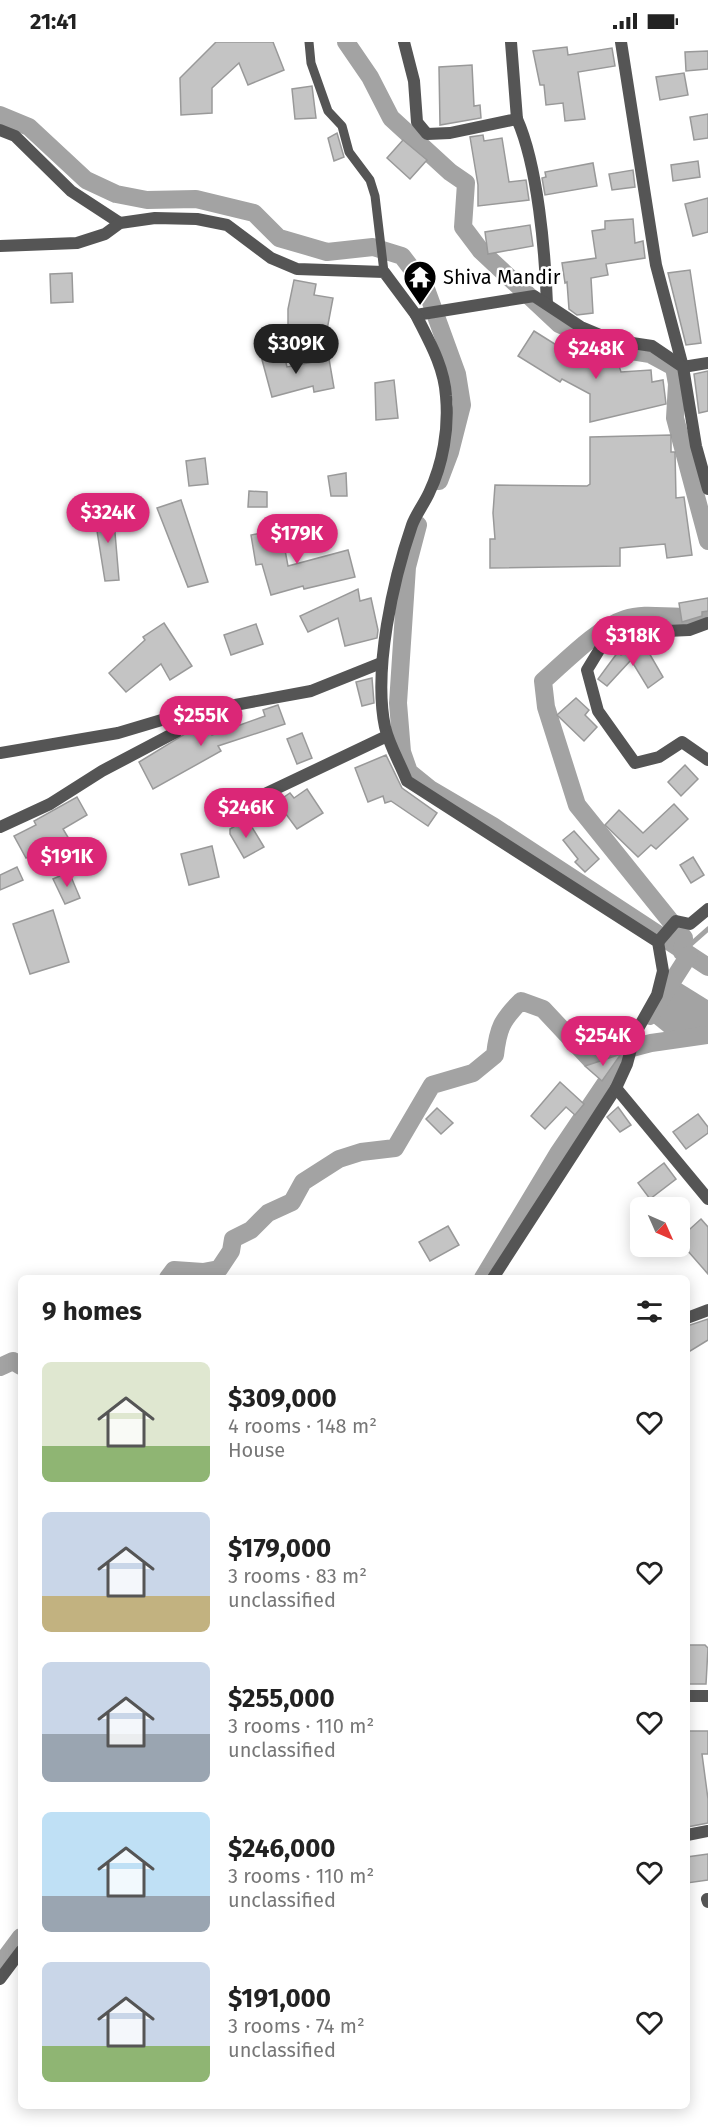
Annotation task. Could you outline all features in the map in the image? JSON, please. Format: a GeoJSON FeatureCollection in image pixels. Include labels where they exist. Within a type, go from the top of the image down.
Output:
{"type":"FeatureCollection","features":[{"type":"Feature","properties":{"kind":"street"},"geometry":{"type":"LineString","coordinates":[[404,42],[414,81],[417,122],[428,134],[450,133],[517,119]]}},
{"type":"Feature","properties":{"kind":"street"},"geometry":{"type":"LineString","coordinates":[[511,42],[517,119],[525,138],[536,197],[547,304]]}},
{"type":"Feature","properties":{"kind":"street"},"geometry":{"type":"LineString","coordinates":[[621,42],[656,265],[683,367],[696,446],[708,489]]}},
{"type":"Feature","properties":{"kind":"street"},"geometry":{"type":"LineString","coordinates":[[0,130],[15,136],[71,191],[120,223]]}},
{"type":"Feature","properties":{"kind":"street"},"geometry":{"type":"LineString","coordinates":[[0,246],[77,243],[105,234],[120,223],[155,218],[196,219],[227,225],[271,258],[297,269],[384,272],[420,315],[440,365],[446,394],[447,426],[439,466],[429,493],[412,523],[398,576],[381,663],[382,704],[387,736],[408,781],[658,942],[663,972],[657,995],[635,1034],[631,1053],[616,1088],[495,1275]]}},
{"type":"Feature","properties":{"kind":"street"},"geometry":{"type":"LineString","coordinates":[[420,315],[510,302],[534,296],[581,327],[612,340],[652,346],[683,367],[708,363]]}},
{"type":"Feature","properties":{"kind":"street"},"geometry":{"type":"LineString","coordinates":[[708,623],[689,630],[624,633],[601,647],[587,670],[598,711],[635,763],[659,757],[682,742],[708,760]]}},
{"type":"Feature","properties":{"kind":"street"},"geometry":{"type":"LineString","coordinates":[[0,753],[118,733],[175,716],[311,691],[381,663]]}},
{"type":"Feature","properties":{"kind":"street"},"geometry":{"type":"LineString","coordinates":[[0,827],[50,804],[102,771],[176,732],[175,716]]}},
{"type":"Feature","properties":{"kind":"street"},"geometry":{"type":"LineString","coordinates":[[227,812],[387,736]]}},
{"type":"Feature","properties":{"kind":"street"},"geometry":{"type":"LineString","coordinates":[[658,942],[676,921],[690,924],[708,909]]}},
{"type":"Feature","properties":{"kind":"street"},"geometry":{"type":"LineString","coordinates":[[616,1088],[708,1199]]}},
{"type":"Feature","properties":{"kind":"street"},"geometry":{"type":"LineString","coordinates":[[690,1317],[708,1310]]}},
{"type":"Feature","properties":{"kind":"street"},"geometry":{"type":"LineString","coordinates":[[690,1696],[708,1696]]}},
{"type":"Feature","properties":{"kind":"street"},"geometry":{"type":"LineString","coordinates":[[690,1834],[708,1831]]}},
{"type":"Feature","properties":{"kind":"street"},"geometry":{"type":"LineString","coordinates":[[0,1978],[18,1955]]}},
{"type":"Feature","properties":{"kind":"lane"},"geometry":{"type":"LineString","coordinates":[[309,42],[311,63],[325,102],[342,126],[349,152],[372,188],[384,272]]}},
{"type":"Feature","properties":{"kind":"shaded area"},"geometry":{"type":"Polygon","coordinates":[[[679,982],[708,1000],[708,1030],[669,1036],[653,1023],[679,982]]]}},
{"type":"Feature","properties":{"kind":"building"},"geometry":{"type":"Polygon","coordinates":[[[216,42],[273,42],[284,70],[248,85],[239,63],[212,88],[212,113],[181,115],[180,78],[216,42]]]}},
{"type":"Feature","properties":{"kind":"building"},"geometry":{"type":"Polygon","coordinates":[[[567,47],[568,55],[612,48],[615,66],[578,72],[585,119],[565,121],[563,103],[546,105],[544,85],[540,85],[533,51],[567,47]]]}},
{"type":"Feature","properties":{"kind":"building"},"geometry":{"type":"Polygon","coordinates":[[[708,51],[708,69],[686,71],[685,52],[708,51]]]}},
{"type":"Feature","properties":{"kind":"building"},"geometry":{"type":"Polygon","coordinates":[[[472,65],[474,106],[480,105],[481,118],[440,125],[439,67],[472,65]]]}},
{"type":"Feature","properties":{"kind":"building"},"geometry":{"type":"Polygon","coordinates":[[[684,73],[688,95],[660,100],[656,77],[684,73]]]}},
{"type":"Feature","properties":{"kind":"building"},"geometry":{"type":"Polygon","coordinates":[[[312,86],[316,118],[295,119],[292,89],[312,86]]]}},
{"type":"Feature","properties":{"kind":"building"},"geometry":{"type":"Polygon","coordinates":[[[708,114],[708,138],[694,140],[690,117],[708,114]]]}},
{"type":"Feature","properties":{"kind":"building"},"geometry":{"type":"Polygon","coordinates":[[[337,133],[344,157],[334,161],[328,138],[337,133]]]}},
{"type":"Feature","properties":{"kind":"building"},"geometry":{"type":"Polygon","coordinates":[[[483,135],[484,141],[502,138],[509,182],[526,180],[529,200],[478,206],[478,185],[470,137],[483,135]]]}},
{"type":"Feature","properties":{"kind":"building"},"geometry":{"type":"Polygon","coordinates":[[[403,140],[427,160],[410,179],[387,158],[403,140]]]}},
{"type":"Feature","properties":{"kind":"building"},"geometry":{"type":"Polygon","coordinates":[[[698,161],[700,177],[673,181],[671,165],[698,161]]]}},
{"type":"Feature","properties":{"kind":"building"},"geometry":{"type":"Polygon","coordinates":[[[593,163],[597,186],[545,195],[542,178],[546,177],[545,172],[593,163]]]}},
{"type":"Feature","properties":{"kind":"building"},"geometry":{"type":"Polygon","coordinates":[[[633,170],[635,187],[612,190],[609,174],[633,170]]]}},
{"type":"Feature","properties":{"kind":"building"},"geometry":{"type":"Polygon","coordinates":[[[708,198],[708,232],[693,236],[685,204],[708,198]]]}},
{"type":"Feature","properties":{"kind":"building"},"geometry":{"type":"Polygon","coordinates":[[[633,219],[635,243],[643,241],[645,258],[606,264],[608,275],[591,278],[593,313],[577,315],[569,309],[567,282],[565,283],[562,263],[596,258],[592,231],[605,229],[605,221],[633,219]]]}},
{"type":"Feature","properties":{"kind":"building"},"geometry":{"type":"Polygon","coordinates":[[[530,225],[533,246],[488,254],[485,232],[530,225]]]}},
{"type":"Feature","properties":{"kind":"building"},"geometry":{"type":"Polygon","coordinates":[[[690,270],[701,343],[686,345],[668,273],[690,270]]]}},
{"type":"Feature","properties":{"kind":"building"},"geometry":{"type":"Polygon","coordinates":[[[72,273],[73,302],[51,303],[50,274],[72,273]]]}},
{"type":"Feature","properties":{"kind":"building"},"geometry":{"type":"Polygon","coordinates":[[[294,280],[316,284],[314,295],[333,298],[327,330],[305,326],[305,332],[288,332],[288,309],[294,280]]]}},
{"type":"Feature","properties":{"kind":"building"},"geometry":{"type":"Polygon","coordinates":[[[534,331],[577,358],[579,355],[604,367],[619,366],[621,372],[651,370],[652,382],[663,380],[666,404],[590,422],[590,394],[562,379],[560,382],[518,356],[534,331]]]}},
{"type":"Feature","properties":{"kind":"building"},"geometry":{"type":"Polygon","coordinates":[[[283,350],[287,367],[329,359],[334,388],[314,392],[313,386],[272,397],[261,356],[283,350]]]}},
{"type":"Feature","properties":{"kind":"building"},"geometry":{"type":"Polygon","coordinates":[[[708,371],[708,411],[699,413],[694,374],[708,371]]]}},
{"type":"Feature","properties":{"kind":"building"},"geometry":{"type":"Polygon","coordinates":[[[394,380],[398,418],[376,420],[375,383],[394,380]]]}},
{"type":"Feature","properties":{"kind":"building"},"geometry":{"type":"Polygon","coordinates":[[[671,435],[671,452],[675,452],[676,498],[684,497],[692,555],[667,558],[665,544],[620,548],[620,566],[490,568],[490,539],[495,539],[493,513],[495,485],[587,486],[590,484],[590,437],[671,435]]]}},
{"type":"Feature","properties":{"kind":"building"},"geometry":{"type":"Polygon","coordinates":[[[205,458],[208,484],[189,486],[186,461],[205,458]]]}},
{"type":"Feature","properties":{"kind":"building"},"geometry":{"type":"Polygon","coordinates":[[[346,473],[347,496],[331,496],[328,476],[346,473]]]}},
{"type":"Feature","properties":{"kind":"building"},"geometry":{"type":"Polygon","coordinates":[[[249,491],[267,492],[267,507],[248,507],[249,491]]]}},
{"type":"Feature","properties":{"kind":"building"},"geometry":{"type":"Polygon","coordinates":[[[181,500],[208,582],[188,587],[157,508],[181,500]]]}},
{"type":"Feature","properties":{"kind":"building"},"geometry":{"type":"Polygon","coordinates":[[[113,509],[119,580],[105,581],[94,512],[113,509]]]}},
{"type":"Feature","properties":{"kind":"building"},"geometry":{"type":"Polygon","coordinates":[[[281,529],[288,566],[348,550],[355,577],[304,589],[303,586],[271,595],[262,564],[256,565],[251,535],[281,529]]]}},
{"type":"Feature","properties":{"kind":"building"},"geometry":{"type":"Polygon","coordinates":[[[358,589],[360,601],[371,598],[378,630],[377,638],[345,646],[338,618],[308,632],[300,616],[358,589]]]}},
{"type":"Feature","properties":{"kind":"building"},"geometry":{"type":"Polygon","coordinates":[[[708,598],[708,611],[702,612],[702,616],[682,622],[679,603],[708,598]]]}},
{"type":"Feature","properties":{"kind":"building"},"geometry":{"type":"Polygon","coordinates":[[[164,623],[192,666],[170,680],[161,664],[126,692],[109,673],[145,640],[143,637],[164,623]]]}},
{"type":"Feature","properties":{"kind":"building"},"geometry":{"type":"Polygon","coordinates":[[[256,624],[263,644],[231,655],[224,635],[256,624]]]}},
{"type":"Feature","properties":{"kind":"building"},"geometry":{"type":"Polygon","coordinates":[[[645,646],[663,677],[648,688],[631,660],[607,686],[598,679],[618,652],[621,655],[645,646]]]}},
{"type":"Feature","properties":{"kind":"building"},"geometry":{"type":"Polygon","coordinates":[[[372,678],[374,703],[362,706],[356,682],[372,678]]]}},
{"type":"Feature","properties":{"kind":"building"},"geometry":{"type":"Polygon","coordinates":[[[576,698],[589,710],[585,715],[597,727],[584,741],[557,715],[576,698]]]}},
{"type":"Feature","properties":{"kind":"building"},"geometry":{"type":"Polygon","coordinates":[[[278,705],[285,724],[218,746],[221,751],[153,789],[139,762],[206,721],[212,735],[265,716],[263,710],[278,705]]]}},
{"type":"Feature","properties":{"kind":"building"},"geometry":{"type":"Polygon","coordinates":[[[302,733],[312,758],[297,764],[287,739],[302,733]]]}},
{"type":"Feature","properties":{"kind":"building"},"geometry":{"type":"Polygon","coordinates":[[[386,755],[402,788],[437,813],[428,826],[391,801],[385,803],[383,796],[368,802],[355,768],[386,755]]]}},
{"type":"Feature","properties":{"kind":"building"},"geometry":{"type":"Polygon","coordinates":[[[685,765],[698,779],[681,796],[668,782],[685,765]]]}},
{"type":"Feature","properties":{"kind":"building"},"geometry":{"type":"Polygon","coordinates":[[[307,789],[323,813],[297,829],[277,802],[290,793],[294,798],[307,789]]]}},
{"type":"Feature","properties":{"kind":"building"},"geometry":{"type":"Polygon","coordinates":[[[77,797],[87,815],[63,829],[69,839],[26,858],[14,836],[36,825],[34,821],[77,797]]]}},
{"type":"Feature","properties":{"kind":"building"},"geometry":{"type":"Polygon","coordinates":[[[674,804],[688,819],[656,849],[651,845],[638,857],[605,825],[619,810],[643,833],[674,804]]]}},
{"type":"Feature","properties":{"kind":"building"},"geometry":{"type":"Polygon","coordinates":[[[247,819],[264,847],[244,858],[230,834],[230,829],[247,819]]]}},
{"type":"Feature","properties":{"kind":"building"},"geometry":{"type":"Polygon","coordinates":[[[574,831],[599,859],[585,872],[575,862],[578,859],[563,840],[574,831]]]}},
{"type":"Feature","properties":{"kind":"building"},"geometry":{"type":"Polygon","coordinates":[[[212,846],[219,877],[189,885],[181,854],[212,846]]]}},
{"type":"Feature","properties":{"kind":"building"},"geometry":{"type":"Polygon","coordinates":[[[693,857],[704,875],[691,883],[680,865],[693,857]]]}},
{"type":"Feature","properties":{"kind":"building"},"geometry":{"type":"Polygon","coordinates":[[[17,867],[23,880],[0,890],[0,875],[17,867]]]}},
{"type":"Feature","properties":{"kind":"building"},"geometry":{"type":"Polygon","coordinates":[[[69,872],[80,898],[65,904],[53,879],[69,872]]]}},
{"type":"Feature","properties":{"kind":"building"},"geometry":{"type":"Polygon","coordinates":[[[53,910],[69,962],[30,974],[13,924],[53,910]]]}},
{"type":"Feature","properties":{"kind":"building"},"geometry":{"type":"Polygon","coordinates":[[[621,1054],[602,1081],[585,1066],[621,1054]]]}},
{"type":"Feature","properties":{"kind":"building"},"geometry":{"type":"Polygon","coordinates":[[[560,1082],[584,1104],[575,1115],[566,1107],[545,1129],[531,1116],[560,1082]]]}},
{"type":"Feature","properties":{"kind":"building"},"geometry":{"type":"Polygon","coordinates":[[[618,1107],[631,1125],[620,1132],[607,1117],[618,1107]]]}},
{"type":"Feature","properties":{"kind":"building"},"geometry":{"type":"Polygon","coordinates":[[[437,1108],[453,1123],[441,1134],[426,1119],[437,1108]]]}},
{"type":"Feature","properties":{"kind":"building"},"geometry":{"type":"Polygon","coordinates":[[[698,1114],[708,1127],[708,1133],[686,1149],[673,1132],[698,1114]]]}},
{"type":"Feature","properties":{"kind":"building"},"geometry":{"type":"Polygon","coordinates":[[[664,1163],[676,1179],[653,1197],[648,1197],[638,1183],[664,1163]]]}},
{"type":"Feature","properties":{"kind":"building"},"geometry":{"type":"Polygon","coordinates":[[[701,1219],[708,1227],[708,1274],[690,1253],[690,1229],[701,1219]]]}},
{"type":"Feature","properties":{"kind":"building"},"geometry":{"type":"Polygon","coordinates":[[[448,1226],[459,1245],[430,1261],[419,1242],[448,1226]]]}},
{"type":"Feature","properties":{"kind":"building"},"geometry":{"type":"Polygon","coordinates":[[[708,1319],[708,1340],[690,1351],[690,1325],[708,1319]]]}},
{"type":"Feature","properties":{"kind":"building"},"geometry":{"type":"Polygon","coordinates":[[[690,1645],[705,1645],[708,1648],[706,1684],[690,1684],[690,1645]]]}},
{"type":"Feature","properties":{"kind":"building"},"geometry":{"type":"Polygon","coordinates":[[[690,1731],[708,1731],[708,1754],[702,1754],[708,1799],[708,1823],[690,1826],[690,1731]]]}},
{"type":"Feature","properties":{"kind":"building"},"geometry":{"type":"Polygon","coordinates":[[[708,1854],[708,1880],[690,1883],[690,1857],[708,1854]]]}},
{"type":"Feature","properties":{"kind":"waterway"},"geometry":{"type":"LineString","coordinates":[[346,42],[370,77],[391,118],[450,172],[466,183],[463,227],[481,251],[559,324],[613,348],[650,354],[674,367],[677,384],[675,418],[708,541]]}},
{"type":"Feature","properties":{"kind":"waterway"},"geometry":{"type":"LineString","coordinates":[[0,115],[29,127],[86,180],[116,194],[147,200],[196,199],[254,213],[279,238],[327,252],[373,247],[402,256],[425,286],[457,374],[462,405],[450,452],[439,481]]}},
{"type":"Feature","properties":{"kind":"waterway"},"geometry":{"type":"LineString","coordinates":[[418,525],[407,567],[398,703],[402,752],[409,772],[430,789],[493,826],[708,967]]}},
{"type":"Feature","properties":{"kind":"waterway"},"geometry":{"type":"LineString","coordinates":[[682,952],[684,938],[577,805],[546,707],[543,681],[582,646],[614,623],[636,617],[678,617],[698,615],[708,611]]}},
{"type":"Feature","properties":{"kind":"waterway"},"geometry":{"type":"LineString","coordinates":[[682,952],[708,929]]}},
{"type":"Feature","properties":{"kind":"waterway"},"geometry":{"type":"LineString","coordinates":[[650,1016],[689,955]]}},
{"type":"Feature","properties":{"kind":"waterway"},"geometry":{"type":"LineString","coordinates":[[170,1275],[174,1270],[203,1272],[219,1269],[231,1251],[233,1239],[251,1230],[268,1213],[292,1202],[303,1182],[339,1159],[361,1152],[395,1148],[432,1085],[473,1073],[495,1055],[502,1025],[521,1001],[543,1009],[590,1059],[651,1043],[708,1035]]}},
{"type":"Feature","properties":{"kind":"waterway"},"geometry":{"type":"LineString","coordinates":[[485,1275],[559,1152],[630,1047]]}},
{"type":"Feature","properties":{"kind":"waterway"},"geometry":{"type":"LineString","coordinates":[[0,1367],[13,1361],[18,1364]]}},
{"type":"Feature","properties":{"kind":"waterway"},"geometry":{"type":"LineString","coordinates":[[0,1965],[18,1941]]}},
{"type":"Feature","properties":{"kind":"place","name":"Shiva Mandir"},"geometry":{"type":"Point","coordinates":[420,306]}}]}
